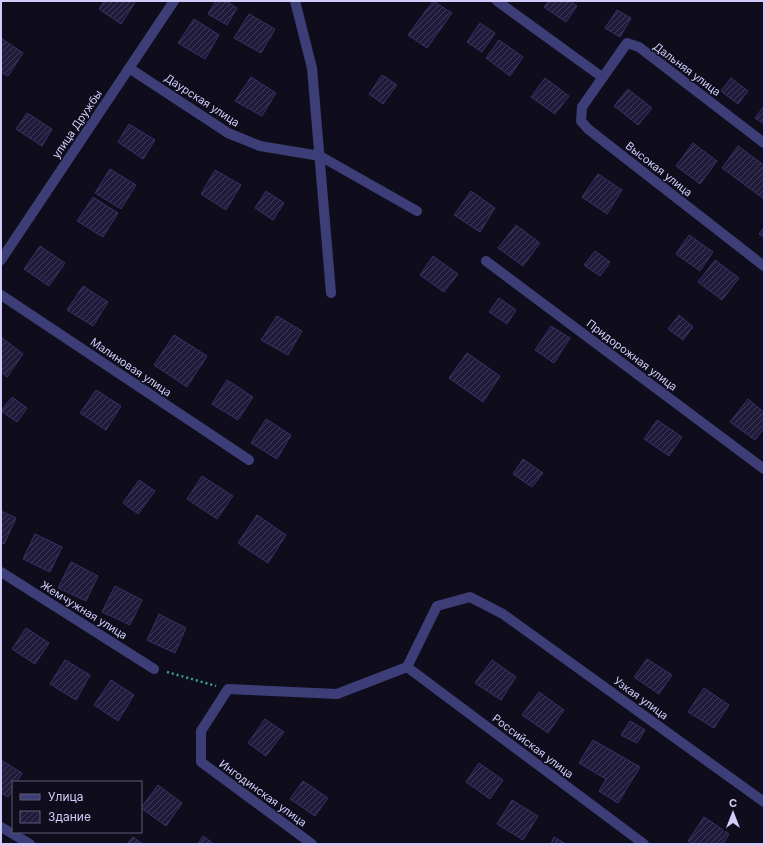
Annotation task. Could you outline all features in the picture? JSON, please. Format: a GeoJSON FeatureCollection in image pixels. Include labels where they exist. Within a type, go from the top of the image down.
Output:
{"type":"FeatureCollection","features":[{"type":"Feature","properties":{"kind":"street","name":"улица Дружбы"},"geometry":{"type":"LineString","coordinates":[[1,260],[174,1]]}},
{"type":"Feature","properties":{"kind":"street"},"geometry":{"type":"LineString","coordinates":[[295,1],[312,68],[331,293]]}},
{"type":"Feature","properties":{"kind":"street"},"geometry":{"type":"LineString","coordinates":[[497,1],[602,77]]}},
{"type":"Feature","properties":{"kind":"street","name":"Дальняя улица"},"geometry":{"type":"LineString","coordinates":[[602,77],[627,44],[638,46],[764,143]]}},
{"type":"Feature","properties":{"kind":"street","name":"Даурская улица"},"geometry":{"type":"LineString","coordinates":[[129,68],[228,133],[260,146],[320,156],[417,211]]}},
{"type":"Feature","properties":{"kind":"street","name":"Высокая улица"},"geometry":{"type":"LineString","coordinates":[[602,77],[582,107],[581,121],[588,129],[764,266]]}},
{"type":"Feature","properties":{"kind":"street","name":"Придорожная улица"},"geometry":{"type":"LineString","coordinates":[[486,261],[764,468]]}},
{"type":"Feature","properties":{"kind":"street","name":"Малиновая улица"},"geometry":{"type":"LineString","coordinates":[[1,295],[249,460]]}},
{"type":"Feature","properties":{"kind":"street","name":"Жемчужная улица"},"geometry":{"type":"LineString","coordinates":[[1,572],[154,669]]}},
{"type":"Feature","properties":{"kind":"street","name":"Узкая улица"},"geometry":{"type":"LineString","coordinates":[[407,668],[437,606],[470,597],[503,614],[764,802]]}},
{"type":"Feature","properties":{"kind":"street"},"geometry":{"type":"LineString","coordinates":[[228,689],[337,694],[407,668]]}},
{"type":"Feature","properties":{"kind":"street","name":"Российская улица"},"geometry":{"type":"LineString","coordinates":[[407,668],[644,844]]}},
{"type":"Feature","properties":{"kind":"street","name":"Ингодинская улица"},"geometry":{"type":"LineString","coordinates":[[228,689],[201,731],[201,762],[312,844]]}},
{"type":"Feature","properties":{"kind":"street"},"geometry":{"type":"LineString","coordinates":[[1,827],[30,844]]}},
{"type":"Feature","properties":{"kind":"path"},"geometry":{"type":"LineString","coordinates":[[154,669],[228,689]]}},
{"type":"Feature","properties":{"kind":"building"},"geometry":{"type":"Polygon","coordinates":[[[104,1],[136,1],[121,24],[99,9],[104,1]]]}},
{"type":"Feature","properties":{"kind":"building"},"geometry":{"type":"Polygon","coordinates":[[[216,1],[226,1],[237,8],[227,25],[208,14],[216,1]]]}},
{"type":"Feature","properties":{"kind":"building"},"geometry":{"type":"Polygon","coordinates":[[[433,1],[452,13],[427,48],[408,35],[433,1]]]}},
{"type":"Feature","properties":{"kind":"building"},"geometry":{"type":"Polygon","coordinates":[[[549,1],[570,1],[577,6],[566,22],[544,7],[549,1]]]}},
{"type":"Feature","properties":{"kind":"building"},"geometry":{"type":"Polygon","coordinates":[[[617,10],[631,18],[620,37],[605,28],[617,10]]]}},
{"type":"Feature","properties":{"kind":"building"},"geometry":{"type":"Polygon","coordinates":[[[249,14],[275,29],[261,53],[234,38],[249,14]]]}},
{"type":"Feature","properties":{"kind":"building"},"geometry":{"type":"Polygon","coordinates":[[[194,19],[219,35],[205,59],[178,43],[194,19]]]}},
{"type":"Feature","properties":{"kind":"building"},"geometry":{"type":"Polygon","coordinates":[[[480,23],[495,33],[482,52],[467,42],[480,23]]]}},
{"type":"Feature","properties":{"kind":"building"},"geometry":{"type":"Polygon","coordinates":[[[1,38],[23,53],[8,76],[1,72],[1,38]]]}},
{"type":"Feature","properties":{"kind":"building"},"geometry":{"type":"Polygon","coordinates":[[[499,40],[523,57],[510,76],[486,58],[499,40]]]}},
{"type":"Feature","properties":{"kind":"building"},"geometry":{"type":"Polygon","coordinates":[[[382,75],[397,85],[383,104],[369,94],[382,75]]]}},
{"type":"Feature","properties":{"kind":"building"},"geometry":{"type":"Polygon","coordinates":[[[251,77],[276,93],[262,116],[235,101],[251,77]]]}},
{"type":"Feature","properties":{"kind":"building"},"geometry":{"type":"Polygon","coordinates":[[[545,78],[569,96],[555,114],[531,97],[545,78]]]}},
{"type":"Feature","properties":{"kind":"building"},"geometry":{"type":"Polygon","coordinates":[[[731,78],[748,91],[738,104],[721,91],[731,78]]]}},
{"type":"Feature","properties":{"kind":"building"},"geometry":{"type":"Polygon","coordinates":[[[628,89],[652,108],[638,125],[614,106],[628,89]]]}},
{"type":"Feature","properties":{"kind":"building"},"geometry":{"type":"Polygon","coordinates":[[[764,106],[764,124],[755,118],[764,106]]]}},
{"type":"Feature","properties":{"kind":"building"},"geometry":{"type":"Polygon","coordinates":[[[27,113],[52,129],[42,146],[16,129],[27,113]]]}},
{"type":"Feature","properties":{"kind":"building"},"geometry":{"type":"Polygon","coordinates":[[[129,124],[155,140],[143,159],[118,142],[129,124]]]}},
{"type":"Feature","properties":{"kind":"building"},"geometry":{"type":"Polygon","coordinates":[[[693,143],[717,161],[700,184],[676,166],[693,143]]]}},
{"type":"Feature","properties":{"kind":"building"},"geometry":{"type":"Polygon","coordinates":[[[738,146],[764,165],[764,199],[722,168],[738,146]]]}},
{"type":"Feature","properties":{"kind":"building"},"geometry":{"type":"Polygon","coordinates":[[[110,169],[136,185],[121,209],[95,193],[110,169]]]}},
{"type":"Feature","properties":{"kind":"building"},"geometry":{"type":"Polygon","coordinates":[[[215,170],[241,185],[226,210],[201,194],[215,170]]]}},
{"type":"Feature","properties":{"kind":"building"},"geometry":{"type":"Polygon","coordinates":[[[598,174],[622,190],[607,214],[582,197],[598,174]]]}},
{"type":"Feature","properties":{"kind":"building"},"geometry":{"type":"Polygon","coordinates":[[[266,191],[284,203],[273,220],[255,208],[266,191]]]}},
{"type":"Feature","properties":{"kind":"building"},"geometry":{"type":"Polygon","coordinates":[[[471,191],[495,208],[480,232],[454,215],[471,191]]]}},
{"type":"Feature","properties":{"kind":"building"},"geometry":{"type":"Polygon","coordinates":[[[93,197],[118,213],[103,237],[77,221],[93,197]]]}},
{"type":"Feature","properties":{"kind":"building"},"geometry":{"type":"Polygon","coordinates":[[[516,225],[540,243],[523,266],[498,248],[516,225]]]}},
{"type":"Feature","properties":{"kind":"building"},"geometry":{"type":"Polygon","coordinates":[[[764,227],[764,238],[759,234],[764,227]]]}},
{"type":"Feature","properties":{"kind":"building"},"geometry":{"type":"Polygon","coordinates":[[[689,235],[713,252],[700,271],[676,254],[689,235]]]}},
{"type":"Feature","properties":{"kind":"building"},"geometry":{"type":"Polygon","coordinates":[[[40,246],[65,263],[49,286],[24,269],[40,246]]]}},
{"type":"Feature","properties":{"kind":"building"},"geometry":{"type":"Polygon","coordinates":[[[595,251],[610,262],[600,276],[584,265],[595,251]]]}},
{"type":"Feature","properties":{"kind":"building"},"geometry":{"type":"Polygon","coordinates":[[[433,256],[458,274],[444,292],[420,275],[433,256]]]}},
{"type":"Feature","properties":{"kind":"building"},"geometry":{"type":"Polygon","coordinates":[[[715,260],[739,278],[722,300],[698,282],[715,260]]]}},
{"type":"Feature","properties":{"kind":"building"},"geometry":{"type":"Polygon","coordinates":[[[83,286],[108,302],[93,326],[67,310],[83,286]]]}},
{"type":"Feature","properties":{"kind":"building"},"geometry":{"type":"Polygon","coordinates":[[[499,298],[516,310],[507,324],[489,312],[499,298]]]}},
{"type":"Feature","properties":{"kind":"building"},"geometry":{"type":"Polygon","coordinates":[[[679,315],[693,327],[683,340],[668,329],[679,315]]]}},
{"type":"Feature","properties":{"kind":"building"},"geometry":{"type":"Polygon","coordinates":[[[277,316],[302,331],[288,355],[261,340],[277,316]]]}},
{"type":"Feature","properties":{"kind":"building"},"geometry":{"type":"Polygon","coordinates":[[[551,326],[570,338],[554,363],[535,350],[551,326]]]}},
{"type":"Feature","properties":{"kind":"building"},"geometry":{"type":"Polygon","coordinates":[[[174,335],[207,356],[187,387],[154,365],[174,335]]]}},
{"type":"Feature","properties":{"kind":"building"},"geometry":{"type":"Polygon","coordinates":[[[1,337],[23,354],[7,377],[1,372],[1,337]]]}},
{"type":"Feature","properties":{"kind":"building"},"geometry":{"type":"Polygon","coordinates":[[[467,353],[500,376],[483,402],[449,378],[467,353]]]}},
{"type":"Feature","properties":{"kind":"building"},"geometry":{"type":"Polygon","coordinates":[[[227,380],[253,397],[238,420],[212,404],[227,380]]]}},
{"type":"Feature","properties":{"kind":"building"},"geometry":{"type":"Polygon","coordinates":[[[96,390],[121,406],[106,430],[80,413],[96,390]]]}},
{"type":"Feature","properties":{"kind":"building"},"geometry":{"type":"Polygon","coordinates":[[[12,397],[27,408],[17,422],[1,411],[12,397]]]}},
{"type":"Feature","properties":{"kind":"building"},"geometry":{"type":"Polygon","coordinates":[[[748,399],[764,412],[764,428],[755,440],[730,422],[748,399]]]}},
{"type":"Feature","properties":{"kind":"building"},"geometry":{"type":"Polygon","coordinates":[[[266,419],[291,435],[277,459],[251,443],[266,419]]]}},
{"type":"Feature","properties":{"kind":"building"},"geometry":{"type":"Polygon","coordinates":[[[657,420],[682,437],[669,456],[644,439],[657,420]]]}},
{"type":"Feature","properties":{"kind":"building"},"geometry":{"type":"Polygon","coordinates":[[[523,459],[543,473],[532,487],[513,474],[523,459]]]}},
{"type":"Feature","properties":{"kind":"building"},"geometry":{"type":"Polygon","coordinates":[[[202,476],[233,496],[217,519],[187,499],[202,476]]]}},
{"type":"Feature","properties":{"kind":"building"},"geometry":{"type":"Polygon","coordinates":[[[139,480],[155,491],[138,514],[123,503],[139,480]]]}},
{"type":"Feature","properties":{"kind":"building"},"geometry":{"type":"Polygon","coordinates":[[[1,511],[16,518],[4,544],[1,543],[1,511]]]}},
{"type":"Feature","properties":{"kind":"building"},"geometry":{"type":"Polygon","coordinates":[[[257,515],[286,535],[268,563],[238,543],[257,515]]]}},
{"type":"Feature","properties":{"kind":"building"},"geometry":{"type":"Polygon","coordinates":[[[35,534],[62,547],[50,572],[23,559],[35,534]]]}},
{"type":"Feature","properties":{"kind":"building"},"geometry":{"type":"Polygon","coordinates":[[[71,562],[98,576],[86,601],[58,588],[71,562]]]}},
{"type":"Feature","properties":{"kind":"building"},"geometry":{"type":"Polygon","coordinates":[[[115,586],[142,600],[130,625],[102,612],[115,586]]]}},
{"type":"Feature","properties":{"kind":"building"},"geometry":{"type":"Polygon","coordinates":[[[159,614],[186,628],[175,653],[147,640],[159,614]]]}},
{"type":"Feature","properties":{"kind":"building"},"geometry":{"type":"Polygon","coordinates":[[[26,628],[49,643],[35,664],[12,649],[26,628]]]}},
{"type":"Feature","properties":{"kind":"building"},"geometry":{"type":"Polygon","coordinates":[[[647,659],[672,675],[659,694],[634,677],[647,659]]]}},
{"type":"Feature","properties":{"kind":"building"},"geometry":{"type":"Polygon","coordinates":[[[65,660],[90,675],[76,700],[50,684],[65,660]]]}},
{"type":"Feature","properties":{"kind":"building"},"geometry":{"type":"Polygon","coordinates":[[[492,660],[516,677],[501,700],[475,683],[492,660]]]}},
{"type":"Feature","properties":{"kind":"building"},"geometry":{"type":"Polygon","coordinates":[[[111,680],[134,695],[118,721],[94,705],[111,680]]]}},
{"type":"Feature","properties":{"kind":"building"},"geometry":{"type":"Polygon","coordinates":[[[704,688],[729,705],[714,728],[688,712],[704,688]]]}},
{"type":"Feature","properties":{"kind":"building"},"geometry":{"type":"Polygon","coordinates":[[[539,692],[564,710],[548,733],[522,715],[539,692]]]}},
{"type":"Feature","properties":{"kind":"building"},"geometry":{"type":"Polygon","coordinates":[[[265,719],[284,732],[266,756],[248,743],[265,719]]]}},
{"type":"Feature","properties":{"kind":"building"},"geometry":{"type":"Polygon","coordinates":[[[630,721],[645,730],[637,743],[621,735],[630,721]]]}},
{"type":"Feature","properties":{"kind":"building"},"geometry":{"type":"Polygon","coordinates":[[[593,740],[640,767],[618,803],[599,791],[606,779],[579,763],[593,740]]]}},
{"type":"Feature","properties":{"kind":"building"},"geometry":{"type":"Polygon","coordinates":[[[1,760],[22,773],[18,781],[12,781],[12,791],[8,797],[1,793],[1,760]]]}},
{"type":"Feature","properties":{"kind":"building"},"geometry":{"type":"Polygon","coordinates":[[[479,763],[503,780],[490,799],[466,782],[479,763]]]}},
{"type":"Feature","properties":{"kind":"building"},"geometry":{"type":"Polygon","coordinates":[[[303,781],[328,798],[315,816],[290,799],[303,781]]]}},
{"type":"Feature","properties":{"kind":"building"},"geometry":{"type":"Polygon","coordinates":[[[158,785],[182,803],[166,826],[142,809],[158,785]]]}},
{"type":"Feature","properties":{"kind":"building"},"geometry":{"type":"Polygon","coordinates":[[[512,800],[538,816],[523,840],[497,824],[512,800]]]}},
{"type":"Feature","properties":{"kind":"building"},"geometry":{"type":"Polygon","coordinates":[[[704,817],[729,834],[723,844],[694,844],[688,841],[704,817]]]}},
{"type":"Feature","properties":{"kind":"building"},"geometry":{"type":"Polygon","coordinates":[[[203,836],[214,844],[198,844],[203,836]]]}},
{"type":"Feature","properties":{"kind":"building"},"geometry":{"type":"Polygon","coordinates":[[[133,837],[143,844],[127,844],[133,837]]]}},
{"type":"Feature","properties":{"kind":"building"},"geometry":{"type":"Polygon","coordinates":[[[554,837],[566,844],[551,844],[554,837]]]}}]}
